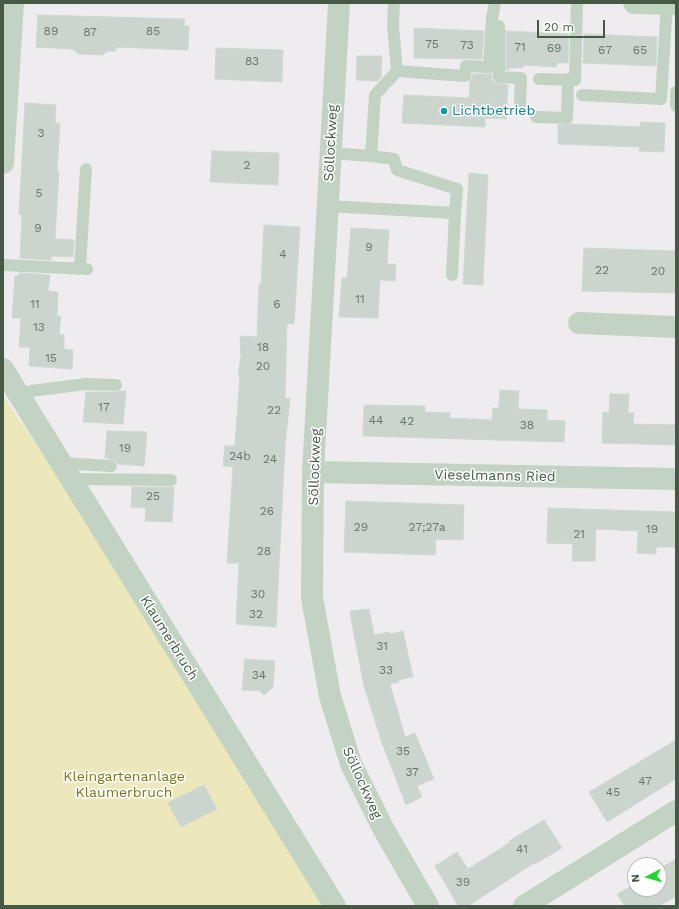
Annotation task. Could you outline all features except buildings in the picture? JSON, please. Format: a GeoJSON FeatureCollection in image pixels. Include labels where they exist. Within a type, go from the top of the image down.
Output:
{"type":"FeatureCollection","features":[{"type":"Feature","properties":{"kind":"main road"},"geometry":{"type":"LineString","coordinates":[[634,3],[670,4]]}},
{"type":"Feature","properties":{"kind":"street"},"geometry":{"type":"LineString","coordinates":[[3,163],[4,122],[13,3]]}},
{"type":"Feature","properties":{"kind":"street","name":"Söllockweg"},"geometry":{"type":"LineString","coordinates":[[339,3],[314,472],[312,598],[330,696],[350,764],[384,830],[428,906]]}},
{"type":"Feature","properties":{"kind":"street"},"geometry":{"type":"LineString","coordinates":[[579,323],[676,327]]}},
{"type":"Feature","properties":{"kind":"street","name":"Klaumerbruch"},"geometry":{"type":"LineString","coordinates":[[4,374],[66,471],[335,906]]}},
{"type":"Feature","properties":{"kind":"street","name":"Vieselmanns Ried"},"geometry":{"type":"LineString","coordinates":[[314,472],[676,479]]}},
{"type":"Feature","properties":{"kind":"street"},"geometry":{"type":"LineString","coordinates":[[524,906],[676,811]]}},
{"type":"Feature","properties":{"kind":"lane"},"geometry":{"type":"LineString","coordinates":[[371,156],[375,94],[396,71],[393,26],[394,3]]}},
{"type":"Feature","properties":{"kind":"lane"},"geometry":{"type":"LineString","coordinates":[[396,71],[465,76],[466,66],[489,67],[492,18],[496,3]]}},
{"type":"Feature","properties":{"kind":"lane"},"geometry":{"type":"LineString","coordinates":[[496,3],[499,19],[499,78],[521,78],[520,108]]}},
{"type":"Feature","properties":{"kind":"lane"},"geometry":{"type":"LineString","coordinates":[[538,79],[575,80],[577,3]]}},
{"type":"Feature","properties":{"kind":"lane"},"geometry":{"type":"LineString","coordinates":[[582,95],[661,99],[670,4]]}},
{"type":"Feature","properties":{"kind":"lane"},"geometry":{"type":"LineString","coordinates":[[536,117],[567,118],[568,80]]}},
{"type":"Feature","properties":{"kind":"lane"},"geometry":{"type":"LineString","coordinates":[[676,92],[676,106]]}},
{"type":"Feature","properties":{"kind":"lane"},"geometry":{"type":"LineString","coordinates":[[330,153],[394,158],[398,170],[457,189],[452,275]]}},
{"type":"Feature","properties":{"kind":"lane"},"geometry":{"type":"LineString","coordinates":[[3,265],[84,269],[86,169]]}},
{"type":"Feature","properties":{"kind":"lane"},"geometry":{"type":"LineString","coordinates":[[328,206],[455,213]]}},
{"type":"Feature","properties":{"kind":"lane"},"geometry":{"type":"LineString","coordinates":[[19,396],[31,391],[86,384],[116,385]]}},
{"type":"Feature","properties":{"kind":"lane"},"geometry":{"type":"LineString","coordinates":[[66,471],[111,466]]}},
{"type":"Feature","properties":{"kind":"lane"},"geometry":{"type":"LineString","coordinates":[[66,471],[171,480]]}},
{"type":"Feature","properties":{"kind":"green space","name":"Kleingartenanlage Klaumerbruch"},"geometry":{"type":"Polygon","coordinates":[[[3,396],[236,735],[339,906],[3,906],[3,396]]]}},
{"type":"Feature","properties":{"kind":"place","name":"Lichtbetrieb"},"geometry":{"type":"Point","coordinates":[444,111]}}]}
